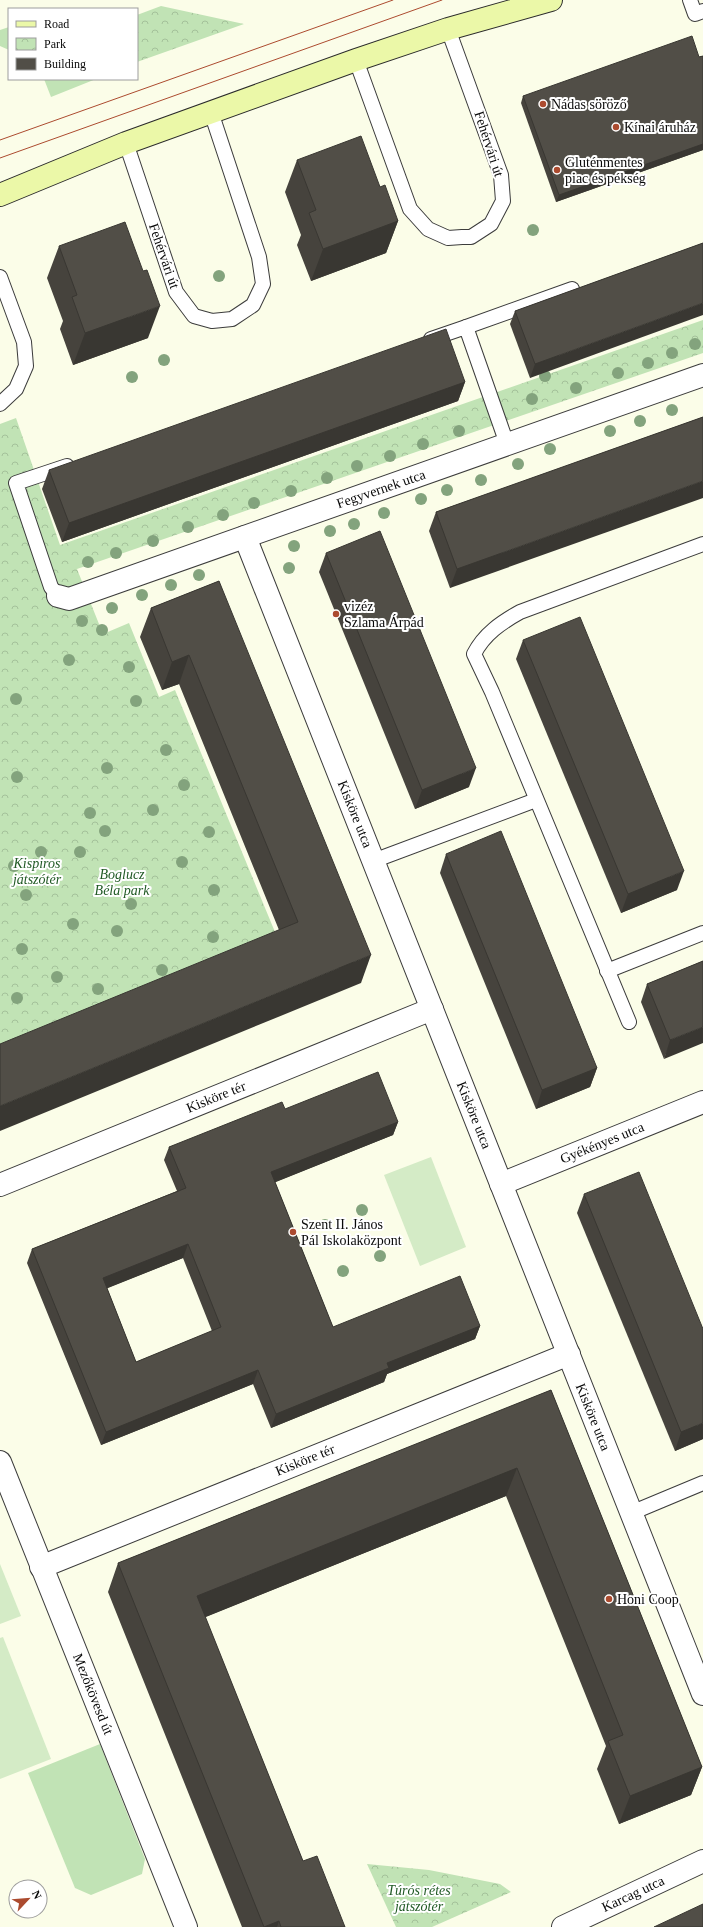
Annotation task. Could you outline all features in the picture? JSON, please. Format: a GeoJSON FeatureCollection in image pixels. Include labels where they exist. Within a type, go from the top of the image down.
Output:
{"type":"FeatureCollection","features":[{"type":"Feature","properties":{"kind":"street"},"geometry":{"type":"LineString","coordinates":[[0,195],[126,143],[356,60],[448,29],[551,0]]}},
{"type":"Feature","properties":{"kind":"street","name":"Fegyvernek utca"},"geometry":{"type":"LineString","coordinates":[[58,596],[69,599],[703,374]]}},
{"type":"Feature","properties":{"kind":"street","name":"Kisköre utca"},"geometry":{"type":"LineString","coordinates":[[244,537],[703,1694]]}},
{"type":"Feature","properties":{"kind":"street","name":"Kisköre tér"},"geometry":{"type":"LineString","coordinates":[[0,1185],[432,1009]]}},
{"type":"Feature","properties":{"kind":"street","name":"Gyékényes utca"},"geometry":{"type":"LineString","coordinates":[[501,1184],[703,1102]]}},
{"type":"Feature","properties":{"kind":"street","name":"Kisköre tér"},"geometry":{"type":"LineString","coordinates":[[41,1567],[568,1354]]}},
{"type":"Feature","properties":{"kind":"street","name":"Mezőkövesd út"},"geometry":{"type":"LineString","coordinates":[[0,1462],[186,1927]]}},
{"type":"Feature","properties":{"kind":"street","name":"Karcag utca"},"geometry":{"type":"LineString","coordinates":[[563,1927],[703,1861]]}},
{"type":"Feature","properties":{"kind":"lane"},"geometry":{"type":"LineString","coordinates":[[690,0],[695,14],[703,11]]}},
{"type":"Feature","properties":{"kind":"lane","name":"Fehérvári út"},"geometry":{"type":"LineString","coordinates":[[356,60],[410,208],[428,229],[448,238],[471,236],[491,224],[503,201],[501,175],[448,29]]}},
{"type":"Feature","properties":{"kind":"lane","name":"Fehérvári út"},"geometry":{"type":"LineString","coordinates":[[126,143],[176,292],[194,316],[212,321],[232,319],[253,305],[263,284],[259,257],[211,112]]}},
{"type":"Feature","properties":{"kind":"lane"},"geometry":{"type":"LineString","coordinates":[[0,277],[24,342],[26,366],[16,389],[0,404]]}},
{"type":"Feature","properties":{"kind":"lane"},"geometry":{"type":"LineString","coordinates":[[416,345],[572,289]]}},
{"type":"Feature","properties":{"kind":"lane"},"geometry":{"type":"LineString","coordinates":[[466,327],[507,444]]}},
{"type":"Feature","properties":{"kind":"lane"},"geometry":{"type":"LineString","coordinates":[[58,596],[51,587],[16,483],[78,462]]}},
{"type":"Feature","properties":{"kind":"lane"},"geometry":{"type":"LineString","coordinates":[[629,1022],[492,692],[474,654],[479,643],[501,623],[520,612],[703,544]]}},
{"type":"Feature","properties":{"kind":"lane"},"geometry":{"type":"LineString","coordinates":[[373,861],[536,800]]}},
{"type":"Feature","properties":{"kind":"lane"},"geometry":{"type":"LineString","coordinates":[[607,971],[703,933]]}},
{"type":"Feature","properties":{"kind":"lane"},"geometry":{"type":"LineString","coordinates":[[631,1513],[703,1483]]}},
{"type":"Feature","properties":{"kind":"green space"},"geometry":{"type":"Polygon","coordinates":[[[161,6],[244,24],[138,62],[138,15],[161,6]]]}},
{"type":"Feature","properties":{"kind":"green space"},"geometry":{"type":"Polygon","coordinates":[[[8,27],[8,50],[0,46],[0,30],[8,27]]]}},
{"type":"Feature","properties":{"kind":"green space"},"geometry":{"type":"Polygon","coordinates":[[[44,80],[94,80],[51,97],[44,80]]]}},
{"type":"Feature","properties":{"kind":"green space","name":"Boglucz Béla park"},"geometry":{"type":"Polygon","coordinates":[[[703,320],[703,353],[77,569],[103,634],[129,623],[159,697],[175,690],[282,949],[0,1065],[0,424],[16,418],[60,545],[703,320]]]}},
{"type":"Feature","properties":{"kind":"green space"},"geometry":{"type":"Polygon","coordinates":[[[431,1157],[466,1247],[420,1266],[384,1175],[431,1157]]]}},
{"type":"Feature","properties":{"kind":"green space"},"geometry":{"type":"Polygon","coordinates":[[[0,1564],[21,1616],[0,1624],[0,1564]]]}},
{"type":"Feature","properties":{"kind":"green space"},"geometry":{"type":"Polygon","coordinates":[[[3,1637],[51,1759],[0,1779],[0,1638],[3,1637]]]}},
{"type":"Feature","properties":{"kind":"green space"},"geometry":{"type":"Polygon","coordinates":[[[100,1744],[145,1859],[142,1874],[91,1895],[75,1888],[28,1773],[100,1744]]]}},
{"type":"Feature","properties":{"kind":"green space","name":"Túrós rétes játszótér"},"geometry":{"type":"Polygon","coordinates":[[[367,1864],[429,1870],[500,1884],[511,1892],[432,1927],[396,1927],[367,1864]]]}},
{"type":"Feature","properties":{"kind":"building","name":"Kínai áruház"},"geometry":{"type":"Polygon","coordinates":[[[692,36],[699,57],[703,56],[703,144],[559,195],[523,96],[692,36]]]}},
{"type":"Feature","properties":{"kind":"building"},"geometry":{"type":"Polygon","coordinates":[[[361,136],[380,187],[385,185],[398,221],[323,249],[309,213],[316,210],[297,160],[361,136]]]}},
{"type":"Feature","properties":{"kind":"building"},"geometry":{"type":"Polygon","coordinates":[[[125,222],[143,271],[147,270],[160,306],[85,333],[72,297],[77,295],[59,246],[125,222]]]}},
{"type":"Feature","properties":{"kind":"building"},"geometry":{"type":"Polygon","coordinates":[[[703,243],[703,303],[535,364],[515,311],[703,243]]]}},
{"type":"Feature","properties":{"kind":"building"},"geometry":{"type":"Polygon","coordinates":[[[446,329],[465,382],[69,523],[49,470],[446,329]]]}},
{"type":"Feature","properties":{"kind":"building"},"geometry":{"type":"Polygon","coordinates":[[[703,417],[703,481],[457,569],[436,512],[703,417]]]}},
{"type":"Feature","properties":{"kind":"building"},"geometry":{"type":"Polygon","coordinates":[[[380,531],[476,768],[422,790],[326,553],[380,531]]]}},
{"type":"Feature","properties":{"kind":"building"},"geometry":{"type":"Polygon","coordinates":[[[219,581],[371,955],[0,1106],[0,1044],[298,922],[189,655],[172,662],[151,608],[219,581]]]}},
{"type":"Feature","properties":{"kind":"building"},"geometry":{"type":"Polygon","coordinates":[[[580,617],[684,871],[628,894],[523,640],[580,617]]]}},
{"type":"Feature","properties":{"kind":"building"},"geometry":{"type":"Polygon","coordinates":[[[501,831],[597,1068],[542,1090],[446,854],[501,831]]]}},
{"type":"Feature","properties":{"kind":"building"},"geometry":{"type":"Polygon","coordinates":[[[703,961],[703,1027],[670,1040],[647,984],[703,961]]]}},
{"type":"Feature","properties":{"kind":"building"},"geometry":{"type":"Polygon","coordinates":[[[378,1072],[398,1122],[271,1172],[333,1327],[460,1276],[480,1326],[387,1363],[389,1368],[276,1414],[258,1370],[106,1432],[32,1249],[186,1188],[169,1147],[282,1102],[285,1109],[378,1072]],[[188,1244],[103,1278],[136,1362],[221,1327],[188,1244]]]}},
{"type":"Feature","properties":{"kind":"building"},"geometry":{"type":"Polygon","coordinates":[[[639,1172],[703,1329],[703,1423],[681,1432],[584,1194],[639,1172]]]}},
{"type":"Feature","properties":{"kind":"building"},"geometry":{"type":"Polygon","coordinates":[[[551,1390],[702,1767],[630,1796],[608,1741],[623,1735],[517,1468],[197,1596],[303,1861],[317,1856],[345,1927],[281,1927],[279,1921],[264,1927],[118,1563],[551,1390]]]}},
{"type":"Feature","properties":{"kind":"building"},"geometry":{"type":"Polygon","coordinates":[[[703,1904],[703,1927],[654,1927],[703,1904]]]}},
{"type":"Feature","properties":{"kind":"tram line"},"geometry":{"type":"LineString","coordinates":[[0,140],[393,0]]}},
{"type":"Feature","properties":{"kind":"tram line"},"geometry":{"type":"LineString","coordinates":[[0,158],[442,0]]}},
{"type":"Feature","properties":{"kind":"place","name":"Nádas söröző"},"geometry":{"type":"Point","coordinates":[543,104]}},
{"type":"Feature","properties":{"kind":"place","name":"Kínai áruház"},"geometry":{"type":"Point","coordinates":[616,127]}},
{"type":"Feature","properties":{"kind":"place","name":"Gluténmentes piac és pékség"},"geometry":{"type":"Point","coordinates":[557,170]}},
{"type":"Feature","properties":{"kind":"place","name":"vizéz Szlama Árpád"},"geometry":{"type":"Point","coordinates":[336,614]}},
{"type":"Feature","properties":{"kind":"place","name":"Szent II. János Pál Iskolaközpont"},"geometry":{"type":"Point","coordinates":[293,1232]}},
{"type":"Feature","properties":{"kind":"place","name":"Honi Coop"},"geometry":{"type":"Point","coordinates":[609,1599]}},
{"type":"Feature","properties":{"kind":"park label","name":"Kispiros játszótér"},"geometry":{"type":"Point","coordinates":[37,872]}}]}
